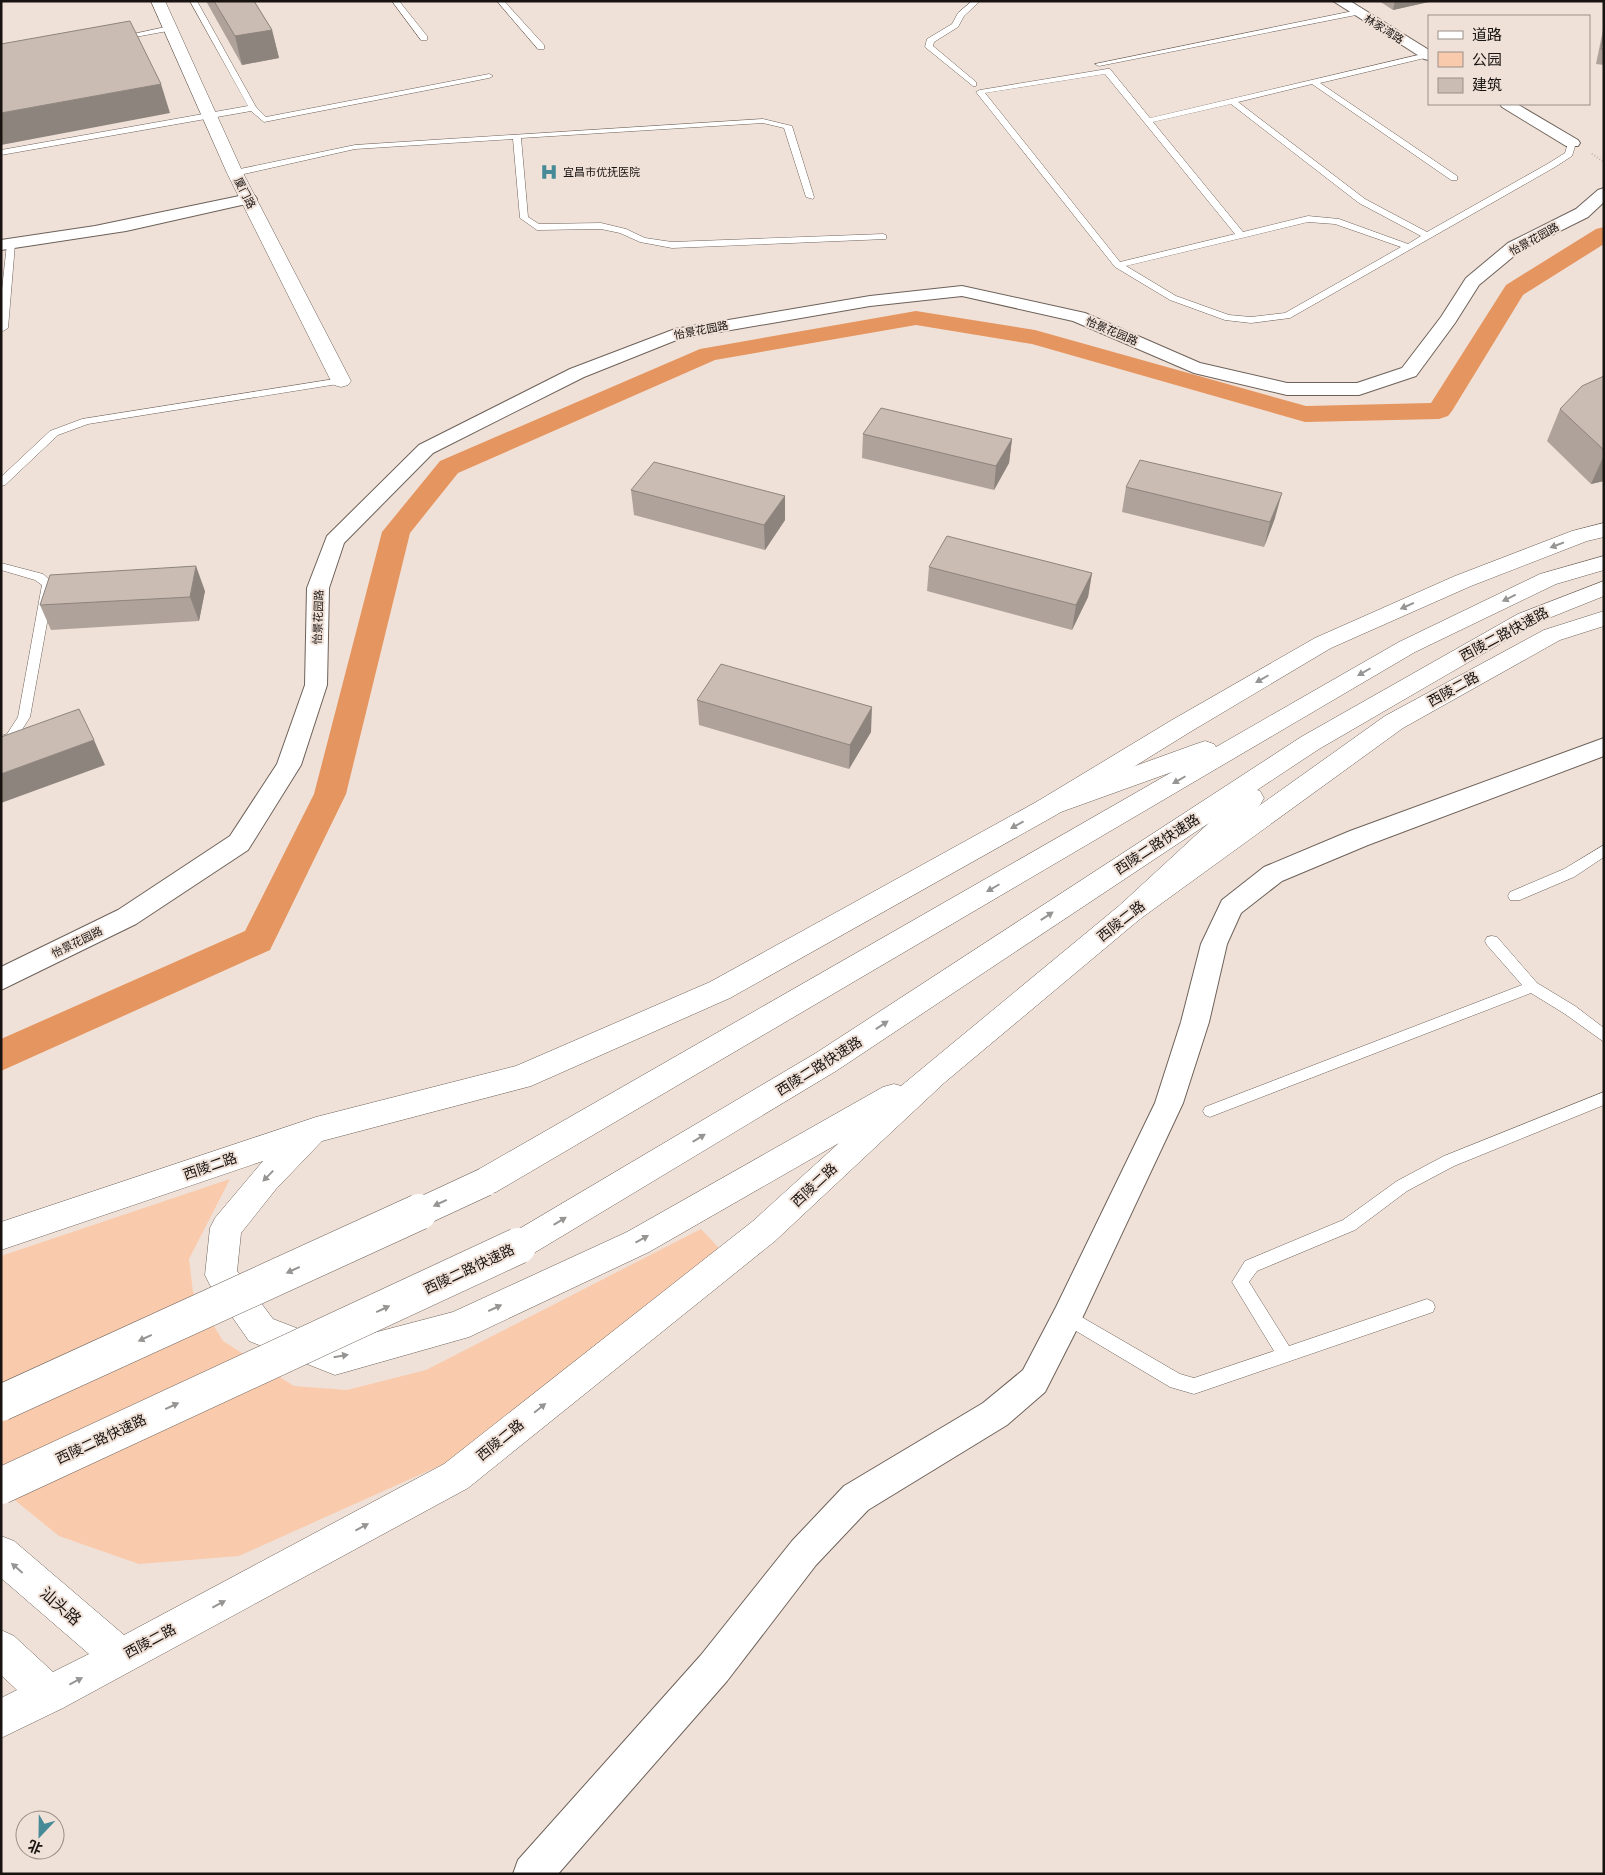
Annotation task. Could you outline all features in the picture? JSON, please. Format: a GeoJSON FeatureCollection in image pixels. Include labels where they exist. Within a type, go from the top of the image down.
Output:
{"type":"FeatureCollection","features":[{"type":"Feature","properties":{"kind":"main road","name":"厦门路"},"geometry":{"type":"LineString","coordinates":[[158,1],[236,173],[341,381]]}},
{"type":"Feature","properties":{"kind":"main road","name":"西陵二路"},"geometry":{"type":"LineString","coordinates":[[1,1236],[316,1130],[521,1077],[711,994],[1047,808],[1181,726],[1323,643],[1463,581],[1580,536],[1604,530]]}},
{"type":"Feature","properties":{"kind":"main road","name":"西陵二路快速路"},"geometry":{"type":"LineString","coordinates":[[1,1403],[485,1182],[1407,647],[1548,579],[1604,563]]}},
{"type":"Feature","properties":{"kind":"main road","name":"西陵二路快速路"},"geometry":{"type":"LineString","coordinates":[[1,1486],[518,1246],[826,1062],[1310,743],[1526,619],[1604,588]]}},
{"type":"Feature","properties":{"kind":"main road","name":"西陵二路"},"geometry":{"type":"LineString","coordinates":[[1,1719],[50,1695],[456,1476],[764,1231],[934,1074],[1130,912],[1394,722],[1552,634],[1604,618]]}},
{"type":"Feature","properties":{"kind":"main road"},"geometry":{"type":"LineString","coordinates":[[1047,808],[1274,724]]}},
{"type":"Feature","properties":{"kind":"main road"},"geometry":{"type":"LineString","coordinates":[[1130,912],[1310,743]]}},
{"type":"Feature","properties":{"kind":"main road"},"geometry":{"type":"LineString","coordinates":[[316,1130],[265,1179],[226,1228],[221,1275],[261,1330],[335,1359],[457,1326],[638,1242],[934,1074]]}},
{"type":"Feature","properties":{"kind":"main road","name":"汕头路"},"geometry":{"type":"LineString","coordinates":[[1,1554],[121,1657]]}},
{"type":"Feature","properties":{"kind":"main road"},"geometry":{"type":"LineString","coordinates":[[1,1649],[50,1695]]}},
{"type":"Feature","properties":{"kind":"street","name":"林家湾路"},"geometry":{"type":"LineString","coordinates":[[1340,1],[1428,56]]}},
{"type":"Feature","properties":{"kind":"street"},"geometry":{"type":"LineString","coordinates":[[1509,105],[1572,143]]}},
{"type":"Feature","properties":{"kind":"street","name":"怡景花园路"},"geometry":{"type":"LineString","coordinates":[[1,978],[127,917],[239,843],[289,765],[316,685],[318,588],[334,541],[426,449],[577,373],[675,334],[870,301],[962,290],[1079,317],[1194,367],[1287,389],[1359,389],[1409,372],[1449,319],[1472,282],[1514,247],[1582,213],[1604,193]]}},
{"type":"Feature","properties":{"kind":"street"},"geometry":{"type":"LineString","coordinates":[[6,244],[144,224],[249,199]]}},
{"type":"Feature","properties":{"kind":"street"},"geometry":{"type":"LineString","coordinates":[[532,1874],[714,1668],[804,1553],[856,1498],[996,1414],[1034,1381],[1067,1317],[1169,1103],[1195,1022],[1214,944],[1231,908],[1273,874],[1359,838],[1585,755],[1604,746]]}},
{"type":"Feature","properties":{"kind":"lane"},"geometry":{"type":"LineString","coordinates":[[193,1],[252,108],[264,120],[490,76]]}},
{"type":"Feature","properties":{"kind":"lane"},"geometry":{"type":"LineString","coordinates":[[395,1],[424,38]]}},
{"type":"Feature","properties":{"kind":"lane"},"geometry":{"type":"LineString","coordinates":[[500,1],[541,47]]}},
{"type":"Feature","properties":{"kind":"lane"},"geometry":{"type":"LineString","coordinates":[[973,84],[929,46],[930,41],[955,25],[961,15],[977,1]]}},
{"type":"Feature","properties":{"kind":"lane"},"geometry":{"type":"LineString","coordinates":[[1100,64],[1358,12]]}},
{"type":"Feature","properties":{"kind":"lane"},"geometry":{"type":"LineString","coordinates":[[114,39],[170,28]]}},
{"type":"Feature","properties":{"kind":"lane"},"geometry":{"type":"LineString","coordinates":[[1148,121],[1428,56]]}},
{"type":"Feature","properties":{"kind":"lane"},"geometry":{"type":"LineString","coordinates":[[1240,234],[1107,71],[980,92],[1118,265],[1173,298],[1228,318],[1250,320],[1287,316],[1552,165],[1569,154],[1572,143]]}},
{"type":"Feature","properties":{"kind":"lane"},"geometry":{"type":"LineString","coordinates":[[1314,82],[1454,178]]}},
{"type":"Feature","properties":{"kind":"lane"},"geometry":{"type":"LineString","coordinates":[[1232,101],[1362,201],[1427,236]]}},
{"type":"Feature","properties":{"kind":"lane"},"geometry":{"type":"LineString","coordinates":[[1,153],[209,114],[252,108]]}},
{"type":"Feature","properties":{"kind":"lane"},"geometry":{"type":"LineString","coordinates":[[236,173],[355,147],[763,122],[788,126],[810,197]]}},
{"type":"Feature","properties":{"kind":"lane"},"geometry":{"type":"LineString","coordinates":[[517,136],[524,218],[537,227],[600,226],[643,240],[672,245],[883,236]]}},
{"type":"Feature","properties":{"kind":"lane"},"geometry":{"type":"LineString","coordinates":[[1118,265],[1308,219],[1336,221],[1409,247]]}},
{"type":"Feature","properties":{"kind":"lane"},"geometry":{"type":"LineString","coordinates":[[3,328],[6,244]]}},
{"type":"Feature","properties":{"kind":"lane"},"geometry":{"type":"LineString","coordinates":[[1,483],[54,433],[86,421],[341,381]]}},
{"type":"Feature","properties":{"kind":"lane"},"geometry":{"type":"LineString","coordinates":[[1,566],[39,577],[48,584],[24,717],[11,738],[1,740]]}},
{"type":"Feature","properties":{"kind":"lane"},"geometry":{"type":"LineString","coordinates":[[1515,896],[1569,874],[1604,850]]}},
{"type":"Feature","properties":{"kind":"lane"},"geometry":{"type":"LineString","coordinates":[[1492,941],[1532,987],[1570,1010],[1604,1036]]}},
{"type":"Feature","properties":{"kind":"lane"},"geometry":{"type":"LineString","coordinates":[[1210,1111],[1532,987]]}},
{"type":"Feature","properties":{"kind":"lane"},"geometry":{"type":"LineString","coordinates":[[1285,1354],[1240,1282],[1251,1266],[1348,1225],[1402,1186],[1449,1161],[1604,1098]]}},
{"type":"Feature","properties":{"kind":"lane"},"geometry":{"type":"LineString","coordinates":[[1067,1317],[1176,1380],[1194,1386],[1426,1307]]}},
{"type":"Feature","properties":{"kind":"green space"},"geometry":{"type":"Polygon","coordinates":[[[230,1179],[189,1259],[193,1292],[223,1341],[294,1386],[347,1390],[426,1370],[701,1229],[719,1248],[448,1462],[239,1556],[139,1564],[59,1536],[1,1489],[1,1256],[230,1179]]]}},
{"type":"Feature","properties":{"kind":"building"},"geometry":{"type":"Polygon","coordinates":[[[214,1],[254,1],[272,30],[235,36],[214,1]]]}},
{"type":"Feature","properties":{"kind":"building"},"geometry":{"type":"Polygon","coordinates":[[[130,21],[161,84],[1,113],[1,44],[130,21]]]}},
{"type":"Feature","properties":{"kind":"building"},"geometry":{"type":"Polygon","coordinates":[[[1604,36],[1604,49],[1601,49],[1604,36]]]}},
{"type":"Feature","properties":{"kind":"building"},"geometry":{"type":"Polygon","coordinates":[[[1604,376],[1604,450],[1560,409],[1582,386],[1604,376]]]}},
{"type":"Feature","properties":{"kind":"building"},"geometry":{"type":"Polygon","coordinates":[[[881,408],[1012,439],[996,466],[863,434],[881,408]]]}},
{"type":"Feature","properties":{"kind":"building"},"geometry":{"type":"Polygon","coordinates":[[[1140,460],[1282,493],[1270,522],[1126,487],[1140,460]]]}},
{"type":"Feature","properties":{"kind":"building"},"geometry":{"type":"Polygon","coordinates":[[[654,462],[785,496],[764,525],[631,490],[654,462]]]}},
{"type":"Feature","properties":{"kind":"building"},"geometry":{"type":"Polygon","coordinates":[[[947,536],[1092,573],[1076,605],[929,567],[947,536]]]}},
{"type":"Feature","properties":{"kind":"building"},"geometry":{"type":"Polygon","coordinates":[[[196,566],[190,597],[40,605],[50,575],[196,566]]]}},
{"type":"Feature","properties":{"kind":"building"},"geometry":{"type":"Polygon","coordinates":[[[721,664],[872,707],[850,745],[697,700],[721,664]]]}},
{"type":"Feature","properties":{"kind":"building"},"geometry":{"type":"Polygon","coordinates":[[[79,709],[94,740],[1,774],[1,737],[79,709]]]}},
{"type":"Feature","properties":{"kind":"waterway"},"geometry":{"type":"LineString","coordinates":[[1,1056],[258,940],[330,794],[396,532],[449,467],[709,354],[916,318],[1035,337],[1305,414],[1439,411],[1514,290],[1604,234]]}},
{"type":"Feature","properties":{"kind":"place","name":"宜昌市优抚医院"},"geometry":{"type":"Point","coordinates":[549,172]}}]}
